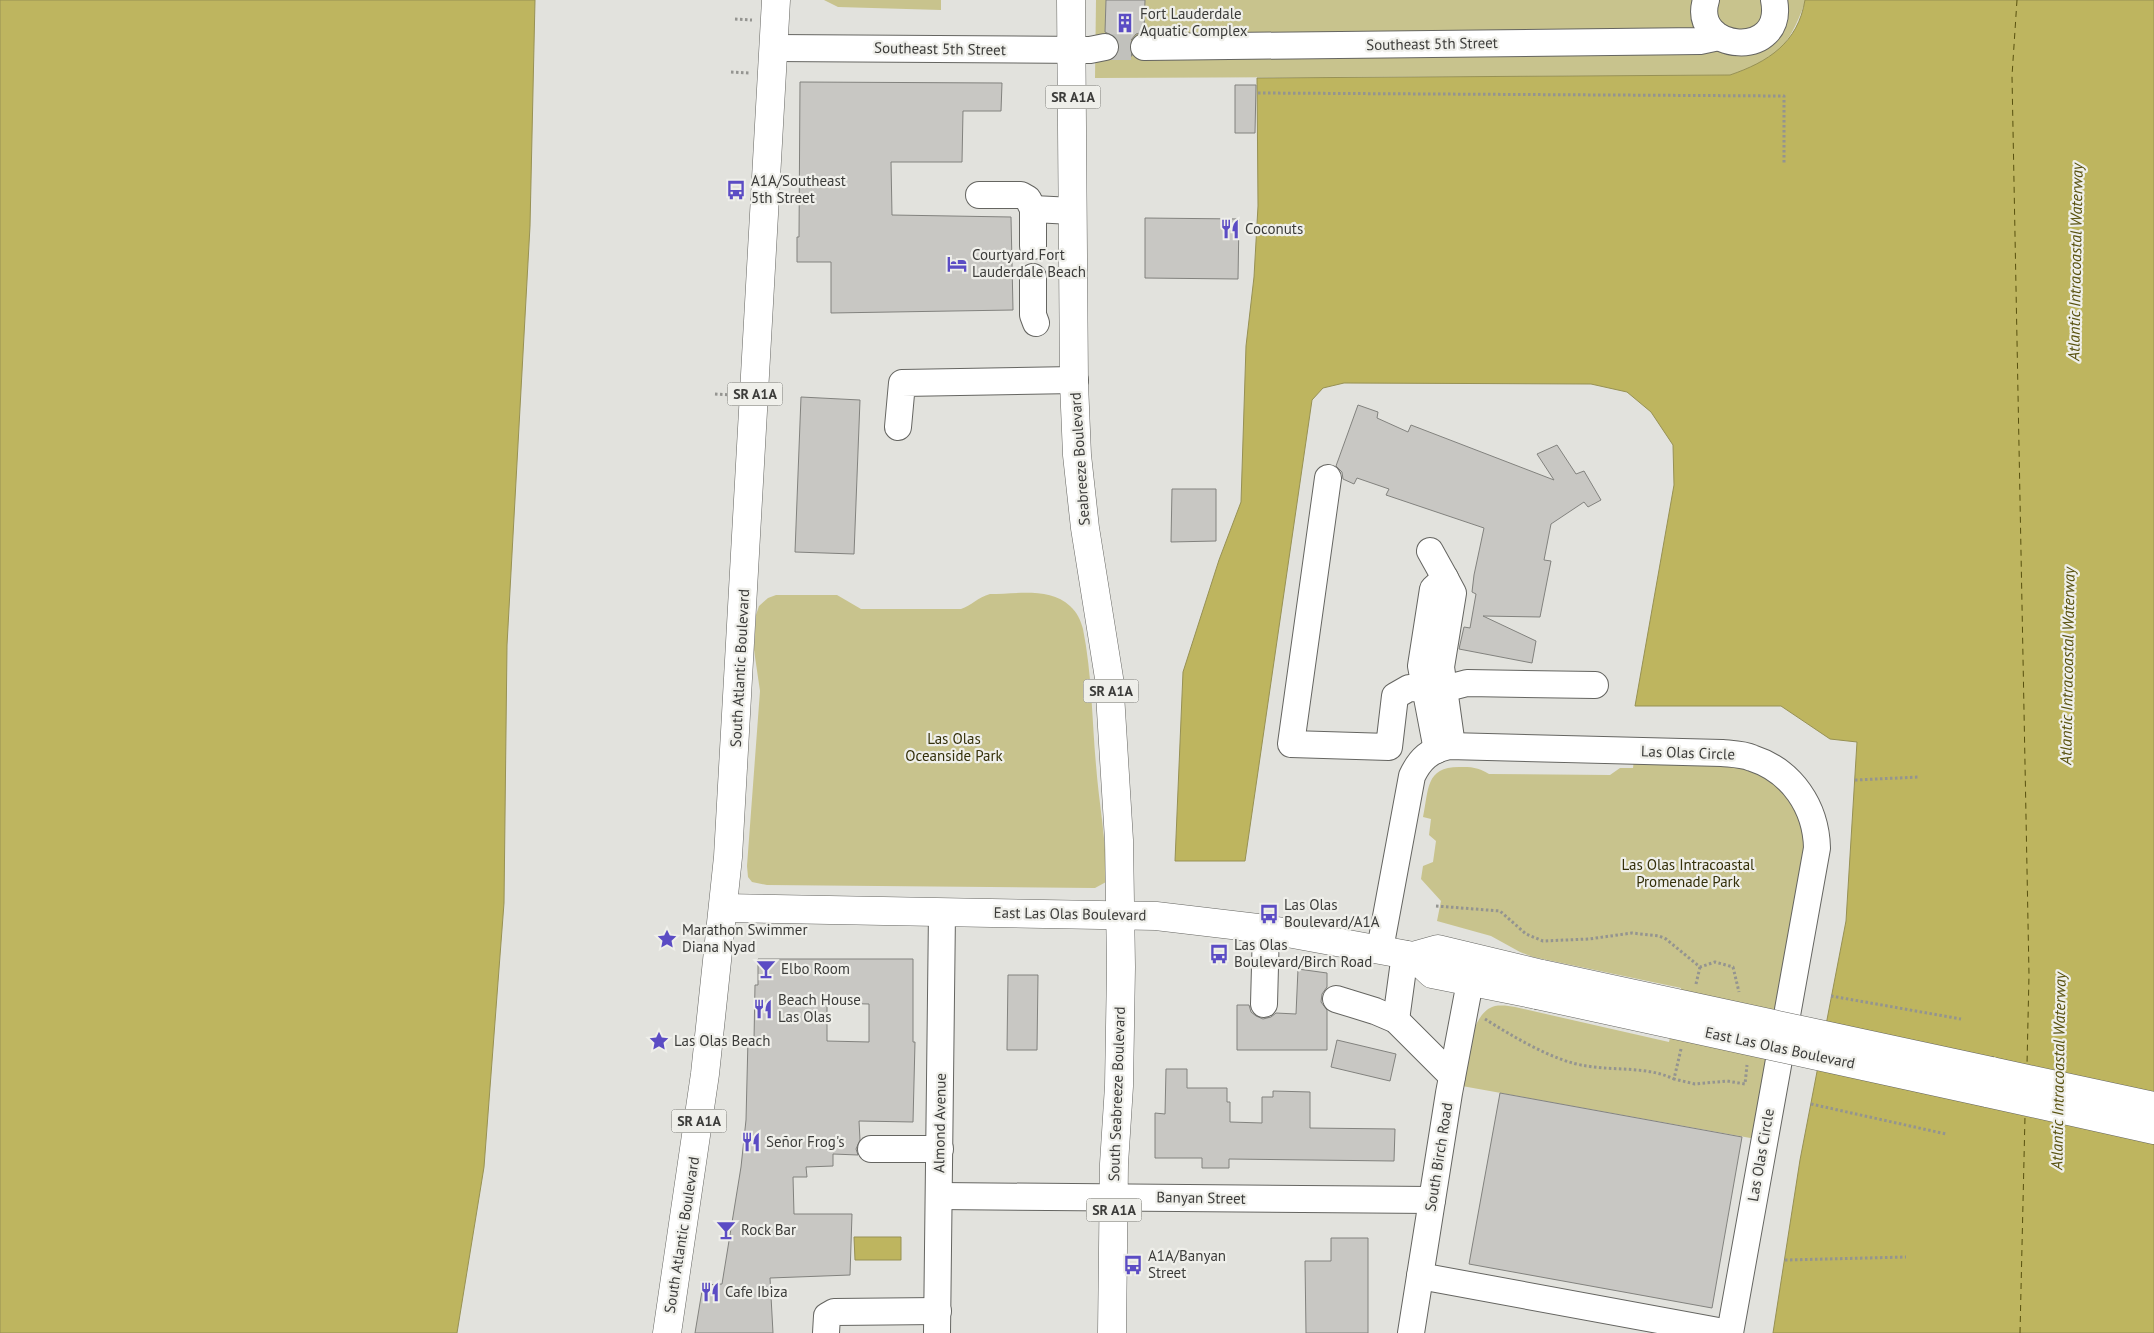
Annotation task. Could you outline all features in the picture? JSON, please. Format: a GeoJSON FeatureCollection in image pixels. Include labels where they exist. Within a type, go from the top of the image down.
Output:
{"type":"FeatureCollection","features":[{"type":"Feature","properties":{"kind":"main road","name":"South Atlantic Boulevard"},"geometry":{"type":"LineString","coordinates":[[667,1333],[696,1142],[724,908],[738,716],[776,0]]}},
{"type":"Feature","properties":{"kind":"main road","name":"Seabreeze Boulevard"},"geometry":{"type":"LineString","coordinates":[[1071,0],[1073,50],[1074,380],[1080,491],[1112,701],[1121,915]]}},
{"type":"Feature","properties":{"kind":"main road","name":"East Las Olas Boulevard"},"geometry":{"type":"LineString","coordinates":[[724,908],[1156,916],[1266,929],[1399,953],[1438,949],[1540,985],[2154,1130]]}},
{"type":"Feature","properties":{"kind":"main road","name":"South Seabreeze Boulevard"},"geometry":{"type":"LineString","coordinates":[[1112,1333],[1115,1145],[1119,1086],[1121,915]]}},
{"type":"Feature","properties":{"kind":"main road","name":"East Las Olas Boulevard"},"geometry":{"type":"LineString","coordinates":[[1399,953],[1432,974],[1470,982],[1540,985],[2154,1106]]}},
{"type":"Feature","properties":{"kind":"street"},"geometry":{"type":"LineString","coordinates":[[1706,0],[1706,17],[1710,28],[1719,37]]}},
{"type":"Feature","properties":{"kind":"street","name":"Southeast 5th Street"},"geometry":{"type":"LineString","coordinates":[[1144,47],[1700,41],[1719,37],[1729,42],[1741,44],[1752,42],[1762,37],[1769,29],[1774,19],[1776,1]]}},
{"type":"Feature","properties":{"kind":"street","name":"Southeast 5th Street"},"geometry":{"type":"LineString","coordinates":[[774,48],[1090,50],[1105,47]]}},
{"type":"Feature","properties":{"kind":"street"},"geometry":{"type":"LineString","coordinates":[[979,194],[1021,195],[1028,199],[1033,209],[1033,246]]}},
{"type":"Feature","properties":{"kind":"street"},"geometry":{"type":"LineString","coordinates":[[1033,209],[1073,211]]}},
{"type":"Feature","properties":{"kind":"street"},"geometry":{"type":"LineString","coordinates":[[1033,277],[1033,315],[1036,323]]}},
{"type":"Feature","properties":{"kind":"street"},"geometry":{"type":"LineString","coordinates":[[898,427],[902,383],[1074,380]]}},
{"type":"Feature","properties":{"kind":"street"},"geometry":{"type":"LineString","coordinates":[[1328,478],[1291,744],[1389,747],[1398,749],[1417,766]]}},
{"type":"Feature","properties":{"kind":"street"},"geometry":{"type":"LineString","coordinates":[[1396,1020],[1410,785],[1417,766],[1429,753],[1444,748],[1435,689],[1441,667],[1453,592],[1430,551]]}},
{"type":"Feature","properties":{"kind":"street"},"geometry":{"type":"LineString","coordinates":[[1389,747],[1395,696],[1409,688],[1435,689],[1467,682],[1595,685]]}},
{"type":"Feature","properties":{"kind":"street","name":"Las Olas Circle"},"geometry":{"type":"LineString","coordinates":[[1444,748],[1738,755],[1752,757],[1779,771],[1800,793],[1808,807],[1817,834],[1815,863],[1730,1333]]}},
{"type":"Feature","properties":{"kind":"street","name":"Almond Avenue"},"geometry":{"type":"LineString","coordinates":[[937,1322],[942,912]]}},
{"type":"Feature","properties":{"kind":"street"},"geometry":{"type":"LineString","coordinates":[[1264,1004],[1266,929]]}},
{"type":"Feature","properties":{"kind":"street","name":"South Birch Road"},"geometry":{"type":"LineString","coordinates":[[1411,1333],[1452,1076],[1470,982]]}},
{"type":"Feature","properties":{"kind":"street"},"geometry":{"type":"LineString","coordinates":[[1336,999],[1375,1011],[1396,1020],[1452,1076]]}},
{"type":"Feature","properties":{"kind":"street"},"geometry":{"type":"LineString","coordinates":[[871,1149],[940,1150]]}},
{"type":"Feature","properties":{"kind":"street","name":"Banyan Street"},"geometry":{"type":"LineString","coordinates":[[939,1196],[1432,1200]]}},
{"type":"Feature","properties":{"kind":"street"},"geometry":{"type":"LineString","coordinates":[[1420,1276],[1730,1333]]}},
{"type":"Feature","properties":{"kind":"street"},"geometry":{"type":"LineString","coordinates":[[826,1333],[826,1316],[834,1312],[937,1322]]}},
{"type":"Feature","properties":{"kind":"path"},"geometry":{"type":"LineString","coordinates":[[735,20],[757,20]]}},
{"type":"Feature","properties":{"kind":"path"},"geometry":{"type":"LineString","coordinates":[[731,72],[755,73]]}},
{"type":"Feature","properties":{"kind":"path"},"geometry":{"type":"LineString","coordinates":[[1258,93],[1784,96],[1784,163]]}},
{"type":"Feature","properties":{"kind":"path"},"geometry":{"type":"LineString","coordinates":[[715,394],[736,395]]}},
{"type":"Feature","properties":{"kind":"path"},"geometry":{"type":"LineString","coordinates":[[1855,780],[1919,778]]}},
{"type":"Feature","properties":{"kind":"path"},"geometry":{"type":"LineString","coordinates":[[1831,996],[1961,1019]]}},
{"type":"Feature","properties":{"kind":"path"},"geometry":{"type":"LineString","coordinates":[[1480,1016],[1515,1037],[1570,1062],[1602,1068],[1641,1069],[1674,1078]]}},
{"type":"Feature","properties":{"kind":"path"},"geometry":{"type":"LineString","coordinates":[[1811,1104],[1946,1134]]}},
{"type":"Feature","properties":{"kind":"path"},"geometry":{"type":"LineString","coordinates":[[1785,1260],[1906,1257]]}},
{"type":"Feature","properties":{"kind":"green space"},"geometry":{"type":"Polygon","coordinates":[[[824,0],[941,0],[941,10],[838,7],[824,0]]]}},
{"type":"Feature","properties":{"kind":"green space"},"geometry":{"type":"Polygon","coordinates":[[[1096,0],[1805,0],[1805,2],[1793,30],[1779,50],[1759,64],[1730,75],[1095,78],[1096,0]]]}},
{"type":"Feature","properties":{"kind":"green space","name":"Las Olas Oceanside Park"},"geometry":{"type":"Polygon","coordinates":[[[1032,593],[1053,596],[1070,606],[1077,614],[1081,623],[1090,680],[1106,882],[1095,888],[767,885],[752,882],[748,877],[747,866],[760,691],[754,650],[756,615],[759,606],[768,598],[776,595],[837,595],[861,609],[961,609],[990,594],[1032,593]]]}},
{"type":"Feature","properties":{"kind":"green space","name":"Las Olas Intracoastal Promenade Park"},"geometry":{"type":"Polygon","coordinates":[[[1634,760],[1740,762],[1787,790],[1806,837],[1756,1139],[1462,1086],[1475,1028],[1487,1010],[1495,1006],[1515,1007],[1669,1042],[1681,988],[1533,957],[1491,936],[1437,921],[1441,901],[1421,879],[1423,866],[1433,862],[1436,841],[1429,835],[1431,819],[1423,817],[1430,782],[1440,771],[1459,767],[1474,768],[1489,774],[1610,775],[1620,768],[1633,768],[1634,760]]]}},
{"type":"Feature","properties":{"kind":"water"},"geometry":{"type":"Polygon","coordinates":[[[0,0],[535,0],[530,226],[507,645],[504,903],[484,1167],[457,1333],[0,1333],[0,0]]]}},
{"type":"Feature","properties":{"kind":"water","name":"Atlantic Intracoastal Waterway"},"geometry":{"type":"Polygon","coordinates":[[[1805,0],[2154,0],[2154,1333],[1773,1333],[1800,1160],[1846,921],[1857,742],[1830,739],[1781,706],[1635,706],[1674,485],[1673,445],[1651,412],[1627,392],[1591,384],[1344,383],[1323,388],[1312,400],[1245,861],[1175,861],[1183,672],[1219,560],[1241,502],[1246,346],[1254,277],[1258,206],[1257,78],[1730,75],[1757,64],[1779,49],[1796,28],[1805,0]]]}},
{"type":"Feature","properties":{"kind":"water"},"geometry":{"type":"Polygon","coordinates":[[[854,1237],[901,1237],[901,1260],[855,1260],[854,1237]]]}},
{"type":"Feature","properties":{"kind":"building","name":"Fort Lauderdale Aquatic Complex"},"geometry":{"type":"Polygon","coordinates":[[[1106,0],[1145,0],[1144,32],[1136,34],[1131,40],[1129,48],[1132,56],[1117,55],[1120,45],[1117,38],[1105,32],[1106,0]]]}},
{"type":"Feature","properties":{"kind":"building"},"geometry":{"type":"Polygon","coordinates":[[[800,82],[1002,83],[1001,111],[963,111],[962,162],[891,162],[892,215],[1011,217],[1013,310],[831,313],[831,262],[797,262],[797,237],[799,237],[800,82]]]}},
{"type":"Feature","properties":{"kind":"building"},"geometry":{"type":"Polygon","coordinates":[[[1235,85],[1256,85],[1255,133],[1235,133],[1235,85]]]}},
{"type":"Feature","properties":{"kind":"building"},"geometry":{"type":"Polygon","coordinates":[[[1145,218],[1239,219],[1238,279],[1145,278],[1145,218]]]}},
{"type":"Feature","properties":{"kind":"building"},"geometry":{"type":"Polygon","coordinates":[[[801,397],[860,400],[854,554],[795,552],[801,397]]]}},
{"type":"Feature","properties":{"kind":"building"},"geometry":{"type":"Polygon","coordinates":[[[1358,405],[1378,412],[1377,418],[1408,432],[1411,425],[1554,480],[1537,454],[1557,445],[1576,474],[1584,471],[1601,500],[1588,507],[1584,502],[1551,524],[1544,560],[1551,561],[1540,617],[1483,616],[1536,641],[1532,663],[1459,649],[1464,627],[1470,628],[1476,594],[1472,592],[1474,575],[1484,528],[1386,495],[1389,489],[1357,478],[1354,484],[1343,479],[1342,472],[1336,466],[1358,405]]]}},
{"type":"Feature","properties":{"kind":"building"},"geometry":{"type":"Polygon","coordinates":[[[1172,489],[1216,489],[1216,541],[1171,542],[1172,489]]]}},
{"type":"Feature","properties":{"kind":"building"},"geometry":{"type":"Polygon","coordinates":[[[758,959],[913,959],[913,1042],[915,1042],[913,1122],[859,1121],[860,1140],[856,1149],[858,1155],[833,1154],[833,1166],[806,1167],[807,1177],[793,1177],[794,1214],[852,1214],[850,1275],[770,1278],[773,1333],[695,1333],[703,1285],[722,1284],[741,1167],[746,1120],[748,1039],[754,1040],[755,985],[758,985],[758,959]],[[827,1003],[827,1041],[869,1042],[869,1004],[827,1003]]]}},
{"type":"Feature","properties":{"kind":"building"},"geometry":{"type":"Polygon","coordinates":[[[1298,969],[1327,973],[1327,987],[1322,994],[1321,1002],[1327,1010],[1327,1050],[1237,1050],[1237,1005],[1249,1005],[1251,1012],[1263,1019],[1271,1017],[1276,1013],[1296,1014],[1298,969]]]}},
{"type":"Feature","properties":{"kind":"building"},"geometry":{"type":"Polygon","coordinates":[[[1008,975],[1038,975],[1037,1050],[1007,1050],[1008,975]]]}},
{"type":"Feature","properties":{"kind":"building"},"geometry":{"type":"Polygon","coordinates":[[[1337,1040],[1396,1054],[1390,1081],[1331,1067],[1337,1040]]]}},
{"type":"Feature","properties":{"kind":"building"},"geometry":{"type":"Polygon","coordinates":[[[1166,1069],[1187,1069],[1187,1088],[1227,1088],[1227,1102],[1230,1102],[1230,1122],[1262,1123],[1262,1097],[1273,1097],[1273,1091],[1310,1092],[1310,1128],[1395,1129],[1394,1161],[1229,1159],[1229,1168],[1202,1168],[1202,1158],[1155,1158],[1155,1113],[1165,1114],[1166,1069]]]}},
{"type":"Feature","properties":{"kind":"building"},"geometry":{"type":"Polygon","coordinates":[[[1500,1093],[1742,1137],[1712,1308],[1469,1264],[1500,1093]]]}},
{"type":"Feature","properties":{"kind":"building"},"geometry":{"type":"Polygon","coordinates":[[[1331,1238],[1368,1238],[1368,1333],[1306,1333],[1305,1261],[1331,1261],[1331,1238]]]}},
{"type":"Feature","properties":{"kind":"ferry route"},"geometry":{"type":"LineString","coordinates":[[2017,0],[2012,76],[2029,975],[2027,1065]]}},
{"type":"Feature","properties":{"kind":"ferry route"},"geometry":{"type":"LineString","coordinates":[[2020,1333],[2025,1116]]}},
{"type":"Feature","properties":{"kind":"tunnel"},"geometry":{"type":"LineString","coordinates":[[1105,47],[1144,47]]}},
{"type":"Feature","properties":{"kind":"place","name":"Fort Lauderdale Aquatic Complex"},"geometry":{"type":"Point","coordinates":[1125,23]}},
{"type":"Feature","properties":{"kind":"place","name":"A1A/Southeast 5th Street"},"geometry":{"type":"Point","coordinates":[736,190]}},
{"type":"Feature","properties":{"kind":"place","name":"Coconuts"},"geometry":{"type":"Point","coordinates":[1230,229]}},
{"type":"Feature","properties":{"kind":"place","name":"Courtyard Fort Lauderdale Beach"},"geometry":{"type":"Point","coordinates":[957,264]}},
{"type":"Feature","properties":{"kind":"place","name":"Las Olas Boulevard/A1A"},"geometry":{"type":"Point","coordinates":[1269,914]}},
{"type":"Feature","properties":{"kind":"place","name":"Marathon Swimmer Diana Nyad"},"geometry":{"type":"Point","coordinates":[667,939]}},
{"type":"Feature","properties":{"kind":"place","name":"Las Olas Boulevard/Birch Road"},"geometry":{"type":"Point","coordinates":[1219,954]}},
{"type":"Feature","properties":{"kind":"place","name":"Elbo Room"},"geometry":{"type":"Point","coordinates":[766,969]}},
{"type":"Feature","properties":{"kind":"place","name":"Beach House Las Olas"},"geometry":{"type":"Point","coordinates":[763,1009]}},
{"type":"Feature","properties":{"kind":"place","name":"Las Olas Beach"},"geometry":{"type":"Point","coordinates":[659,1041]}},
{"type":"Feature","properties":{"kind":"place","name":"Señor Frog's"},"geometry":{"type":"Point","coordinates":[751,1142]}},
{"type":"Feature","properties":{"kind":"place","name":"Rock Bar"},"geometry":{"type":"Point","coordinates":[726,1230]}},
{"type":"Feature","properties":{"kind":"place","name":"A1A/Banyan Street"},"geometry":{"type":"Point","coordinates":[1133,1265]}},
{"type":"Feature","properties":{"kind":"place","name":"Cafe Ibiza"},"geometry":{"type":"Point","coordinates":[710,1292]}}]}
